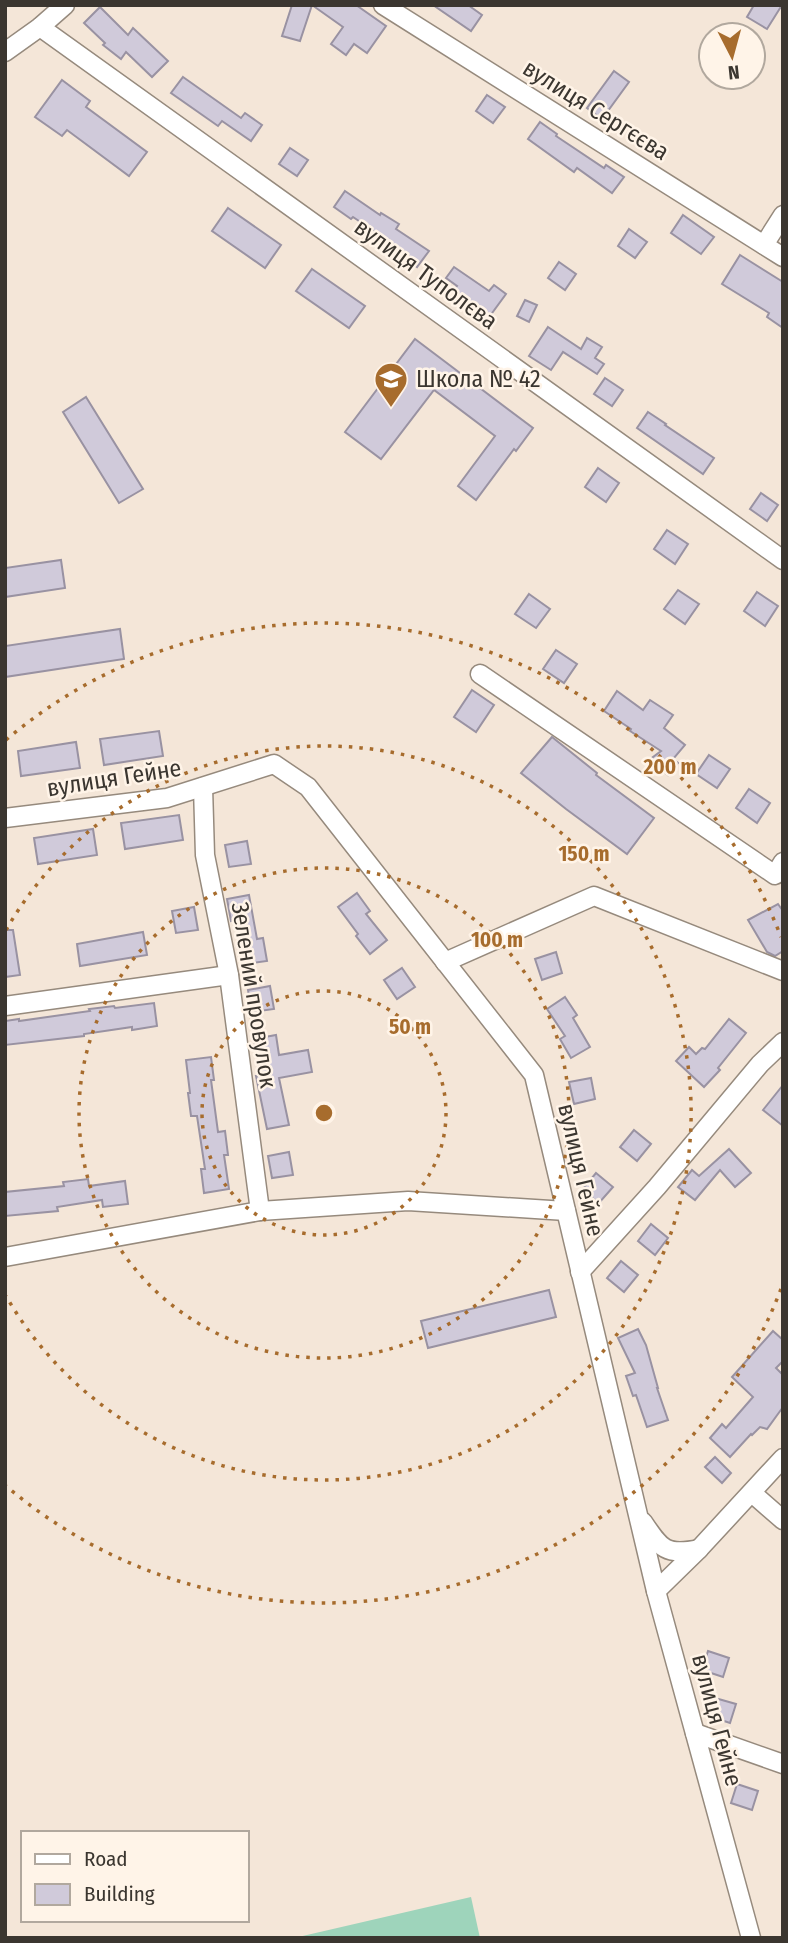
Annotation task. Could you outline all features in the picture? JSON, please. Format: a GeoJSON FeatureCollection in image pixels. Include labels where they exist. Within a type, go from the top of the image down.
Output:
{"type":"FeatureCollection","features":[{"type":"Feature","properties":{"kind":"street"},"geometry":{"type":"LineString","coordinates":[[5,51],[40,27],[65,5]]}},
{"type":"Feature","properties":{"kind":"street","name":"вулиця Сергєєва"},"geometry":{"type":"LineString","coordinates":[[383,5],[783,257]]}},
{"type":"Feature","properties":{"kind":"street","name":"вулиця Туполєва"},"geometry":{"type":"LineString","coordinates":[[40,27],[783,560]]}},
{"type":"Feature","properties":{"kind":"street"},"geometry":{"type":"LineString","coordinates":[[764,245],[783,215]]}},
{"type":"Feature","properties":{"kind":"street"},"geometry":{"type":"LineString","coordinates":[[480,674],[779,868]]}},
{"type":"Feature","properties":{"kind":"street","name":"вулиця Гейне"},"geometry":{"type":"LineString","coordinates":[[5,818],[167,799],[274,764],[308,787],[534,1075],[656,1591],[751,1938]]}},
{"type":"Feature","properties":{"kind":"street","name":"Зелений провулок"},"geometry":{"type":"LineString","coordinates":[[204,787],[205,855],[229,975],[260,1211]]}},
{"type":"Feature","properties":{"kind":"street"},"geometry":{"type":"LineString","coordinates":[[445,962],[594,896],[783,971]]}},
{"type":"Feature","properties":{"kind":"street"},"geometry":{"type":"LineString","coordinates":[[5,1006],[229,975]]}},
{"type":"Feature","properties":{"kind":"street"},"geometry":{"type":"LineString","coordinates":[[580,1272],[657,1187],[760,1064],[783,1042]]}},
{"type":"Feature","properties":{"kind":"street"},"geometry":{"type":"LineString","coordinates":[[5,1257],[260,1211],[408,1201],[566,1211]]}},
{"type":"Feature","properties":{"kind":"street"},"geometry":{"type":"LineString","coordinates":[[656,1591],[783,1458]]}},
{"type":"Feature","properties":{"kind":"street"},"geometry":{"type":"LineString","coordinates":[[752,1493],[783,1520]]}},
{"type":"Feature","properties":{"kind":"street"},"geometry":{"type":"LineString","coordinates":[[637,1514],[657,1542],[669,1551],[682,1553],[699,1549]]}},
{"type":"Feature","properties":{"kind":"street"},"geometry":{"type":"LineString","coordinates":[[695,1733],[783,1764]]}},
{"type":"Feature","properties":{"kind":"green space"},"geometry":{"type":"Polygon","coordinates":[[[471,1897],[480,1938],[294,1938],[471,1897]]]}},
{"type":"Feature","properties":{"kind":"building"},"geometry":{"type":"Polygon","coordinates":[[[292,5],[312,5],[300,41],[282,36],[292,5]]]}},
{"type":"Feature","properties":{"kind":"building"},"geometry":{"type":"Polygon","coordinates":[[[312,5],[356,5],[386,26],[367,53],[354,44],[346,55],[331,44],[343,27],[312,5]]]}},
{"type":"Feature","properties":{"kind":"building"},"geometry":{"type":"Polygon","coordinates":[[[433,5],[468,5],[482,15],[471,31],[433,5]]]}},
{"type":"Feature","properties":{"kind":"building"},"geometry":{"type":"Polygon","coordinates":[[[754,5],[782,5],[767,29],[767,21],[754,21],[747,17],[754,5]]]}},
{"type":"Feature","properties":{"kind":"building"},"geometry":{"type":"Polygon","coordinates":[[[100,7],[128,35],[133,28],[168,61],[152,77],[126,52],[121,59],[103,45],[105,43],[84,23],[100,7]]]}},
{"type":"Feature","properties":{"kind":"building"},"geometry":{"type":"Polygon","coordinates":[[[614,71],[629,82],[602,119],[587,108],[614,71]]]}},
{"type":"Feature","properties":{"kind":"building"},"geometry":{"type":"Polygon","coordinates":[[[183,77],[241,118],[245,113],[262,125],[251,141],[222,121],[218,126],[171,93],[183,77]]]}},
{"type":"Feature","properties":{"kind":"building"},"geometry":{"type":"Polygon","coordinates":[[[62,80],[90,101],[86,107],[147,152],[129,176],[67,130],[62,136],[35,117],[62,80]]]}},
{"type":"Feature","properties":{"kind":"building"},"geometry":{"type":"Polygon","coordinates":[[[487,95],[505,107],[493,123],[476,111],[487,95]]]}},
{"type":"Feature","properties":{"kind":"building"},"geometry":{"type":"Polygon","coordinates":[[[540,122],[604,168],[606,165],[624,177],[612,193],[577,168],[574,172],[528,139],[540,122]]]}},
{"type":"Feature","properties":{"kind":"building"},"geometry":{"type":"Polygon","coordinates":[[[290,148],[308,160],[297,176],[279,164],[290,148]]]}},
{"type":"Feature","properties":{"kind":"building"},"geometry":{"type":"Polygon","coordinates":[[[345,191],[380,215],[381,213],[399,224],[396,229],[429,251],[417,267],[400,255],[403,251],[334,207],[345,191]]]}},
{"type":"Feature","properties":{"kind":"building"},"geometry":{"type":"Polygon","coordinates":[[[228,208],[281,245],[265,268],[212,231],[228,208]]]}},
{"type":"Feature","properties":{"kind":"building"},"geometry":{"type":"Polygon","coordinates":[[[683,215],[714,237],[701,254],[671,233],[683,215]]]}},
{"type":"Feature","properties":{"kind":"building"},"geometry":{"type":"Polygon","coordinates":[[[629,229],[647,242],[635,258],[618,246],[629,229]]]}},
{"type":"Feature","properties":{"kind":"building"},"geometry":{"type":"Polygon","coordinates":[[[740,255],[783,282],[783,328],[767,317],[769,313],[722,284],[740,255]]]}},
{"type":"Feature","properties":{"kind":"building"},"geometry":{"type":"Polygon","coordinates":[[[559,262],[576,274],[565,290],[548,278],[559,262]]]}},
{"type":"Feature","properties":{"kind":"building"},"geometry":{"type":"Polygon","coordinates":[[[454,267],[489,291],[494,285],[506,294],[484,324],[461,307],[465,300],[453,291],[457,286],[446,278],[454,267]]]}},
{"type":"Feature","properties":{"kind":"building"},"geometry":{"type":"Polygon","coordinates":[[[312,269],[365,306],[349,328],[296,291],[312,269]]]}},
{"type":"Feature","properties":{"kind":"building"},"geometry":{"type":"Polygon","coordinates":[[[525,300],[537,305],[529,322],[517,316],[525,300]]]}},
{"type":"Feature","properties":{"kind":"building"},"geometry":{"type":"Polygon","coordinates":[[[548,327],[581,349],[587,338],[602,347],[595,358],[604,364],[597,374],[563,352],[551,370],[529,356],[548,327]]]}},
{"type":"Feature","properties":{"kind":"building","name":"Школа № 42"},"geometry":{"type":"Polygon","coordinates":[[[415,339],[533,428],[476,500],[458,486],[495,436],[434,390],[381,459],[345,432],[415,339]]]}},
{"type":"Feature","properties":{"kind":"building"},"geometry":{"type":"Polygon","coordinates":[[[605,378],[623,390],[612,406],[594,394],[605,378]]]}},
{"type":"Feature","properties":{"kind":"building"},"geometry":{"type":"Polygon","coordinates":[[[86,397],[143,489],[119,503],[63,412],[86,397]]]}},
{"type":"Feature","properties":{"kind":"building"},"geometry":{"type":"Polygon","coordinates":[[[648,412],[714,458],[703,474],[637,428],[648,412]]]}},
{"type":"Feature","properties":{"kind":"building"},"geometry":{"type":"Polygon","coordinates":[[[598,468],[619,483],[606,502],[585,487],[598,468]]]}},
{"type":"Feature","properties":{"kind":"building"},"geometry":{"type":"Polygon","coordinates":[[[761,493],[778,505],[767,521],[750,509],[761,493]]]}},
{"type":"Feature","properties":{"kind":"building"},"geometry":{"type":"Polygon","coordinates":[[[667,530],[688,544],[675,564],[654,549],[667,530]]]}},
{"type":"Feature","properties":{"kind":"building"},"geometry":{"type":"Polygon","coordinates":[[[61,560],[65,588],[5,597],[5,568],[61,560]]]}},
{"type":"Feature","properties":{"kind":"building"},"geometry":{"type":"Polygon","coordinates":[[[678,590],[699,604],[685,624],[664,609],[678,590]]]}},
{"type":"Feature","properties":{"kind":"building"},"geometry":{"type":"Polygon","coordinates":[[[757,592],[778,606],[765,626],[744,611],[757,592]]]}},
{"type":"Feature","properties":{"kind":"building"},"geometry":{"type":"Polygon","coordinates":[[[529,594],[550,609],[536,628],[515,614],[529,594]]]}},
{"type":"Feature","properties":{"kind":"building"},"geometry":{"type":"Polygon","coordinates":[[[120,629],[124,659],[5,677],[5,646],[120,629]]]}},
{"type":"Feature","properties":{"kind":"building"},"geometry":{"type":"Polygon","coordinates":[[[556,650],[577,664],[564,683],[543,669],[556,650]]]}},
{"type":"Feature","properties":{"kind":"building"},"geometry":{"type":"Polygon","coordinates":[[[472,690],[494,705],[476,732],[454,717],[472,690]]]}},
{"type":"Feature","properties":{"kind":"building"},"geometry":{"type":"Polygon","coordinates":[[[617,691],[643,710],[650,700],[673,715],[664,728],[685,745],[673,759],[678,763],[668,775],[649,760],[661,751],[604,711],[617,691]]]}},
{"type":"Feature","properties":{"kind":"building"},"geometry":{"type":"Polygon","coordinates":[[[159,731],[163,756],[104,765],[100,739],[159,731]]]}},
{"type":"Feature","properties":{"kind":"building"},"geometry":{"type":"Polygon","coordinates":[[[552,737],[597,773],[596,775],[654,818],[627,854],[521,773],[552,737]]]}},
{"type":"Feature","properties":{"kind":"building"},"geometry":{"type":"Polygon","coordinates":[[[76,742],[80,768],[21,776],[18,751],[76,742]]]}},
{"type":"Feature","properties":{"kind":"building"},"geometry":{"type":"Polygon","coordinates":[[[709,755],[730,769],[717,788],[696,774],[709,755]]]}},
{"type":"Feature","properties":{"kind":"building"},"geometry":{"type":"Polygon","coordinates":[[[749,789],[770,803],[757,823],[736,808],[749,789]]]}},
{"type":"Feature","properties":{"kind":"building"},"geometry":{"type":"Polygon","coordinates":[[[179,815],[183,840],[125,849],[121,823],[179,815]]]}},
{"type":"Feature","properties":{"kind":"building"},"geometry":{"type":"Polygon","coordinates":[[[93,829],[97,855],[38,864],[34,838],[93,829]]]}},
{"type":"Feature","properties":{"kind":"building"},"geometry":{"type":"Polygon","coordinates":[[[247,841],[251,864],[229,867],[225,845],[247,841]]]}},
{"type":"Feature","properties":{"kind":"building"},"geometry":{"type":"Polygon","coordinates":[[[357,893],[370,911],[366,914],[387,940],[370,954],[338,907],[357,893]]]}},
{"type":"Feature","properties":{"kind":"building"},"geometry":{"type":"Polygon","coordinates":[[[249,895],[257,939],[263,938],[267,961],[245,964],[237,920],[231,921],[227,899],[249,895]]]}},
{"type":"Feature","properties":{"kind":"building"},"geometry":{"type":"Polygon","coordinates":[[[778,904],[783,911],[783,951],[775,956],[767,952],[748,920],[778,904]]]}},
{"type":"Feature","properties":{"kind":"building"},"geometry":{"type":"Polygon","coordinates":[[[194,907],[198,930],[176,933],[172,911],[194,907]]]}},
{"type":"Feature","properties":{"kind":"building"},"geometry":{"type":"Polygon","coordinates":[[[5,930],[13,930],[20,975],[5,977],[5,930]]]}},
{"type":"Feature","properties":{"kind":"building"},"geometry":{"type":"Polygon","coordinates":[[[143,932],[147,955],[80,966],[77,944],[143,932]]]}},
{"type":"Feature","properties":{"kind":"building"},"geometry":{"type":"Polygon","coordinates":[[[556,952],[562,973],[542,980],[535,959],[556,952]]]}},
{"type":"Feature","properties":{"kind":"building"},"geometry":{"type":"Polygon","coordinates":[[[402,968],[415,987],[397,999],[384,980],[402,968]]]}},
{"type":"Feature","properties":{"kind":"building"},"geometry":{"type":"Polygon","coordinates":[[[270,986],[274,1009],[252,1012],[248,990],[270,986]]]}},
{"type":"Feature","properties":{"kind":"building"},"geometry":{"type":"Polygon","coordinates":[[[565,997],[577,1015],[573,1018],[590,1047],[571,1058],[560,1039],[565,1036],[547,1009],[565,997]]]}},
{"type":"Feature","properties":{"kind":"building"},"geometry":{"type":"Polygon","coordinates":[[[154,1003],[157,1026],[132,1030],[132,1027],[84,1036],[5,1045],[5,1021],[154,1003]]]}},
{"type":"Feature","properties":{"kind":"building"},"geometry":{"type":"Polygon","coordinates":[[[729,1019],[746,1033],[718,1068],[720,1070],[704,1087],[676,1061],[689,1047],[696,1054],[702,1048],[705,1049],[729,1019]]]}},
{"type":"Feature","properties":{"kind":"building"},"geometry":{"type":"Polygon","coordinates":[[[276,1035],[279,1055],[308,1050],[312,1072],[279,1078],[289,1125],[267,1129],[256,1076],[260,1076],[254,1039],[276,1035]]]}},
{"type":"Feature","properties":{"kind":"building"},"geometry":{"type":"Polygon","coordinates":[[[211,1057],[214,1080],[211,1080],[218,1132],[225,1131],[228,1155],[224,1155],[229,1189],[204,1193],[201,1169],[205,1169],[197,1116],[191,1116],[186,1060],[211,1057]]]}},
{"type":"Feature","properties":{"kind":"building"},"geometry":{"type":"Polygon","coordinates":[[[591,1078],[595,1099],[574,1104],[569,1082],[591,1078]]]}},
{"type":"Feature","properties":{"kind":"building"},"geometry":{"type":"Polygon","coordinates":[[[783,1085],[783,1126],[763,1110],[783,1085]]]}},
{"type":"Feature","properties":{"kind":"building"},"geometry":{"type":"Polygon","coordinates":[[[634,1130],[651,1144],[637,1161],[620,1147],[634,1130]]]}},
{"type":"Feature","properties":{"kind":"building"},"geometry":{"type":"Polygon","coordinates":[[[729,1149],[751,1173],[735,1187],[720,1170],[695,1200],[678,1187],[692,1170],[699,1176],[729,1149]]]}},
{"type":"Feature","properties":{"kind":"building"},"geometry":{"type":"Polygon","coordinates":[[[289,1152],[293,1175],[272,1178],[268,1156],[289,1152]]]}},
{"type":"Feature","properties":{"kind":"building"},"geometry":{"type":"Polygon","coordinates":[[[596,1173],[613,1187],[599,1203],[582,1190],[596,1173]]]}},
{"type":"Feature","properties":{"kind":"building"},"geometry":{"type":"Polygon","coordinates":[[[88,1179],[89,1186],[125,1181],[128,1204],[103,1207],[102,1200],[57,1207],[58,1211],[5,1216],[5,1192],[64,1186],[63,1182],[88,1179]]]}},
{"type":"Feature","properties":{"kind":"building"},"geometry":{"type":"Polygon","coordinates":[[[651,1224],[668,1238],[655,1255],[638,1241],[651,1224]]]}},
{"type":"Feature","properties":{"kind":"building"},"geometry":{"type":"Polygon","coordinates":[[[621,1261],[638,1275],[624,1292],[607,1278],[621,1261]]]}},
{"type":"Feature","properties":{"kind":"building"},"geometry":{"type":"Polygon","coordinates":[[[549,1290],[556,1317],[428,1348],[421,1321],[549,1290]]]}},
{"type":"Feature","properties":{"kind":"building"},"geometry":{"type":"Polygon","coordinates":[[[638,1329],[646,1345],[668,1420],[647,1427],[626,1376],[635,1373],[618,1338],[638,1329]]]}},
{"type":"Feature","properties":{"kind":"building"},"geometry":{"type":"Polygon","coordinates":[[[773,1331],[783,1340],[783,1361],[776,1368],[783,1375],[783,1407],[767,1429],[760,1427],[730,1457],[710,1438],[722,1424],[726,1428],[753,1397],[732,1377],[773,1331]]]}},
{"type":"Feature","properties":{"kind":"building"},"geometry":{"type":"Polygon","coordinates":[[[715,1457],[731,1473],[722,1483],[705,1467],[715,1457]]]}},
{"type":"Feature","properties":{"kind":"building"},"geometry":{"type":"Polygon","coordinates":[[[708,1651],[729,1658],[723,1677],[702,1670],[708,1651]]]}},
{"type":"Feature","properties":{"kind":"building"},"geometry":{"type":"Polygon","coordinates":[[[715,1698],[736,1704],[730,1723],[709,1716],[715,1698]]]}},
{"type":"Feature","properties":{"kind":"building"},"geometry":{"type":"Polygon","coordinates":[[[737,1784],[758,1791],[752,1810],[731,1803],[737,1784]]]}},
{"type":"Feature","properties":{"kind":"place","name":"Школа № 42"},"geometry":{"type":"Point","coordinates":[391,409]}}]}
